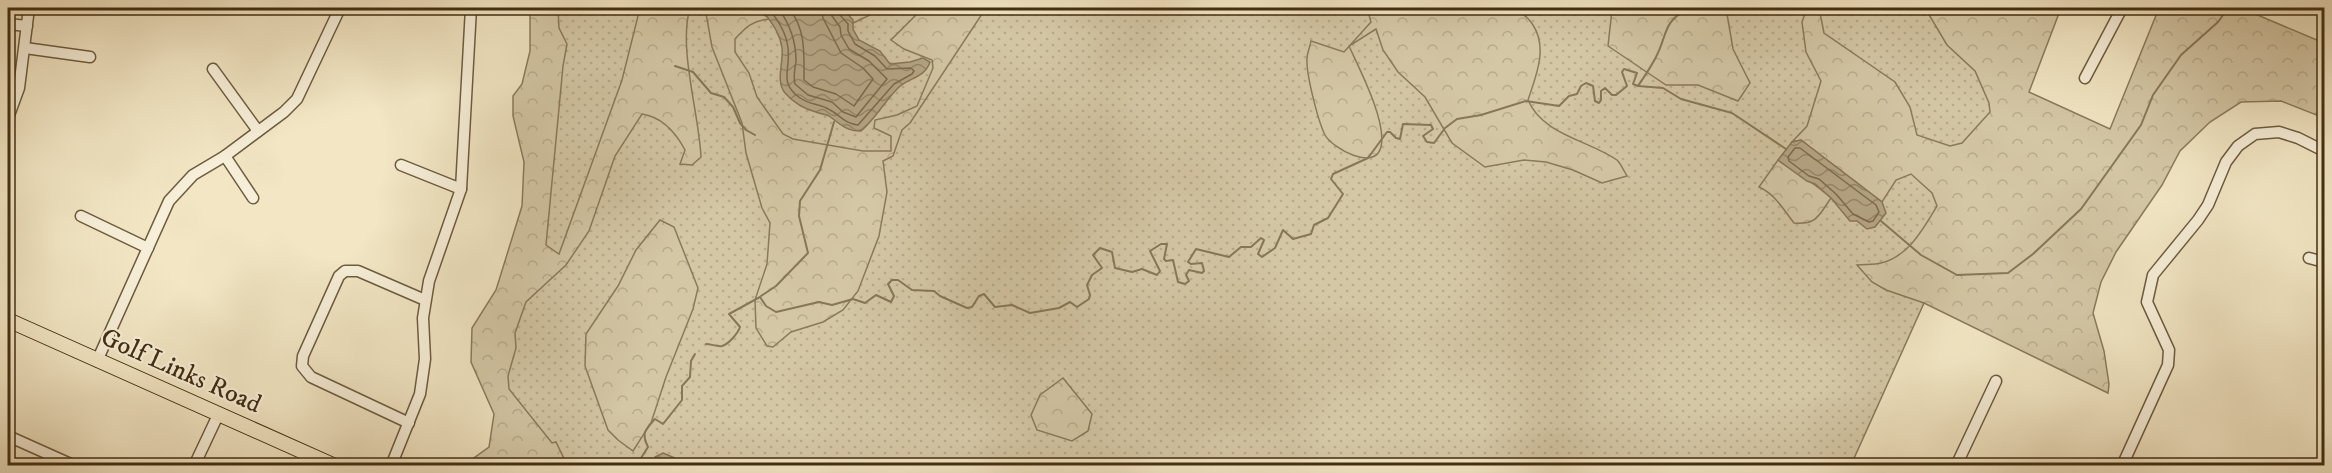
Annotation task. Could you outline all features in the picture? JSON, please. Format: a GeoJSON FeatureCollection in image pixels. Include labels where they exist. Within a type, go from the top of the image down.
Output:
{"type":"FeatureCollection","features":[{"type":"Feature","properties":{"kind":"main road","name":"Golf Links Road"},"geometry":{"type":"LineString","coordinates":[[8,320],[335,465]]}},
{"type":"Feature","properties":{"kind":"street"},"geometry":{"type":"LineString","coordinates":[[8,118],[19,87],[29,8]]}},
{"type":"Feature","properties":{"kind":"street"},"geometry":{"type":"LineString","coordinates":[[97,361],[169,201],[193,175],[225,156],[284,112],[297,99],[340,8]]}},
{"type":"Feature","properties":{"kind":"street"},"geometry":{"type":"LineString","coordinates":[[391,465],[420,394],[424,378],[425,300],[429,281],[461,189],[471,8]]}},
{"type":"Feature","properties":{"kind":"street"},"geometry":{"type":"LineString","coordinates":[[2085,78],[2122,8]]}},
{"type":"Feature","properties":{"kind":"street"},"geometry":{"type":"LineString","coordinates":[[8,24],[27,26]]}},
{"type":"Feature","properties":{"kind":"street"},"geometry":{"type":"LineString","coordinates":[[25,48],[90,57]]}},
{"type":"Feature","properties":{"kind":"street"},"geometry":{"type":"LineString","coordinates":[[213,69],[258,131]]}},
{"type":"Feature","properties":{"kind":"street"},"geometry":{"type":"LineString","coordinates":[[2122,465],[2168,365],[2169,350],[2147,302],[2153,275],[2208,205],[2226,162],[2238,146],[2255,134],[2279,132],[2325,151]]}},
{"type":"Feature","properties":{"kind":"street"},"geometry":{"type":"LineString","coordinates":[[225,156],[253,198]]}},
{"type":"Feature","properties":{"kind":"street"},"geometry":{"type":"LineString","coordinates":[[401,165],[461,189]]}},
{"type":"Feature","properties":{"kind":"street"},"geometry":{"type":"LineString","coordinates":[[81,216],[148,248]]}},
{"type":"Feature","properties":{"kind":"street"},"geometry":{"type":"LineString","coordinates":[[2309,258],[2325,262]]}},
{"type":"Feature","properties":{"kind":"street"},"geometry":{"type":"LineString","coordinates":[[410,423],[311,377],[302,366],[303,357],[339,276],[345,271],[358,271],[425,300]]}},
{"type":"Feature","properties":{"kind":"street"},"geometry":{"type":"LineString","coordinates":[[1956,465],[1996,381]]}},
{"type":"Feature","properties":{"kind":"street"},"geometry":{"type":"LineString","coordinates":[[194,465],[219,413]]}},
{"type":"Feature","properties":{"kind":"street"},"geometry":{"type":"LineString","coordinates":[[8,436],[75,465]]}},
{"type":"Feature","properties":{"kind":"green space"},"geometry":{"type":"Polygon","coordinates":[[[530,8],[558,8],[559,28],[567,44],[546,245],[559,254],[622,80],[640,8],[690,8],[686,42],[701,157],[692,165],[680,164],[685,150],[677,138],[662,122],[642,114],[615,156],[589,231],[566,265],[526,302],[515,333],[516,348],[508,376],[509,389],[552,443],[556,442],[567,465],[464,465],[489,447],[494,414],[471,362],[472,328],[496,290],[522,206],[524,162],[513,116],[513,96],[522,84],[530,51],[530,8]]]}},
{"type":"Feature","properties":{"kind":"green space"},"geometry":{"type":"Polygon","coordinates":[[[544,8],[2057,8],[1851,465],[498,465],[491,320],[537,172],[544,8]]]}},
{"type":"Feature","properties":{"kind":"green space"},"geometry":{"type":"Polygon","coordinates":[[[705,8],[754,8],[770,19],[754,23],[743,31],[735,39],[735,52],[749,73],[757,97],[783,134],[793,139],[863,151],[891,151],[891,136],[874,128],[875,120],[897,115],[917,106],[933,68],[932,60],[904,49],[891,40],[923,8],[986,8],[910,123],[902,130],[893,156],[883,161],[887,192],[879,236],[858,291],[843,310],[823,322],[791,332],[773,347],[767,346],[756,328],[755,300],[767,264],[770,223],[762,208],[746,153],[742,123],[712,47],[705,8]]]}},
{"type":"Feature","properties":{"kind":"green space"},"geometry":{"type":"Polygon","coordinates":[[[821,8],[872,8],[870,15],[847,26],[851,12],[837,14],[821,8]]]}},
{"type":"Feature","properties":{"kind":"green space"},"geometry":{"type":"Polygon","coordinates":[[[1367,8],[1516,8],[1531,22],[1540,43],[1539,62],[1528,100],[1535,112],[1555,129],[1617,160],[1627,176],[1602,183],[1573,170],[1546,162],[1524,160],[1485,167],[1452,143],[1425,97],[1398,72],[1383,50],[1376,29],[1350,45],[1371,22],[1367,8]]]}},
{"type":"Feature","properties":{"kind":"green space"},"geometry":{"type":"Polygon","coordinates":[[[1609,8],[1726,8],[1733,49],[1750,83],[1738,101],[1698,85],[1666,85],[1608,46],[1612,10],[1609,8]]]}},
{"type":"Feature","properties":{"kind":"green space"},"geometry":{"type":"Polygon","coordinates":[[[1807,8],[1819,8],[1824,33],[1895,82],[1910,107],[1917,135],[1950,146],[1962,143],[1990,112],[1989,103],[1975,71],[1947,45],[1925,8],[2061,8],[2029,92],[2110,129],[2159,8],[2241,8],[2324,43],[2324,118],[2281,101],[2241,102],[2210,122],[2180,151],[2162,185],[2116,252],[2101,282],[2093,313],[2104,351],[2109,384],[2108,393],[1924,303],[1886,290],[1872,282],[1857,265],[1881,263],[1899,255],[1914,240],[1937,206],[1932,193],[1911,174],[1896,180],[1882,202],[1801,140],[1792,142],[1807,126],[1821,81],[1806,52],[1802,22],[1807,8]]]}},
{"type":"Feature","properties":{"kind":"green space"},"geometry":{"type":"Polygon","coordinates":[[[1311,41],[1344,52],[1349,46],[1366,82],[1380,124],[1381,147],[1371,158],[1353,155],[1329,140],[1322,128],[1310,86],[1307,54],[1311,41]]]}},
{"type":"Feature","properties":{"kind":"green space"},"geometry":{"type":"Polygon","coordinates":[[[1778,160],[1831,198],[1817,218],[1808,222],[1794,223],[1774,198],[1759,187],[1778,160]]]}},
{"type":"Feature","properties":{"kind":"green space"},"geometry":{"type":"Polygon","coordinates":[[[660,220],[674,227],[698,288],[693,309],[666,377],[651,423],[633,451],[608,430],[585,366],[586,334],[618,286],[636,250],[660,220]]]}},
{"type":"Feature","properties":{"kind":"green space"},"geometry":{"type":"Polygon","coordinates":[[[1063,378],[1092,414],[1088,431],[1072,441],[1037,430],[1031,415],[1040,395],[1063,378]]]}},
{"type":"Feature","properties":{"kind":"water"},"geometry":{"type":"Polygon","coordinates":[[[761,8],[842,8],[853,20],[853,29],[859,40],[880,51],[890,64],[923,58],[930,62],[924,72],[898,88],[861,131],[852,130],[829,116],[803,107],[785,93],[782,88],[780,71],[781,42],[761,8]]]}},
{"type":"Feature","properties":{"kind":"water"},"geometry":{"type":"Polygon","coordinates":[[[1801,140],[1882,202],[1886,213],[1875,227],[1867,229],[1857,221],[1850,221],[1831,198],[1815,184],[1807,181],[1778,160],[1792,142],[1801,140]]]}},
{"type":"Feature","properties":{"kind":"water"},"geometry":{"type":"Polygon","coordinates":[[[663,453],[675,458],[679,465],[654,465],[655,457],[663,453]]]}},
{"type":"Feature","properties":{"kind":"waterway"},"geometry":{"type":"LineString","coordinates":[[1638,86],[1656,57],[1670,24],[1674,18],[1689,8]]}},
{"type":"Feature","properties":{"kind":"waterway"},"geometry":{"type":"LineString","coordinates":[[1881,221],[1921,255],[1957,275],[2008,273],[2033,254],[2081,209],[2141,125],[2153,95],[2181,55],[2218,22],[2228,8]]}},
{"type":"Feature","properties":{"kind":"waterway"},"geometry":{"type":"LineString","coordinates":[[675,66],[693,72],[711,93],[724,97],[733,107],[740,123],[755,135]]}},
{"type":"Feature","properties":{"kind":"waterway"},"geometry":{"type":"LineString","coordinates":[[706,344],[722,346],[730,341],[740,327],[729,314],[760,297],[766,306],[776,312],[819,302],[832,305],[853,299],[865,303],[876,295],[891,302],[894,296],[888,284],[892,280],[898,280],[912,290],[934,291],[967,308],[972,307],[979,296],[984,294],[995,307],[1012,305],[1030,313],[1059,308],[1070,302],[1077,307],[1089,299],[1087,285],[1092,275],[1102,268],[1093,255],[1100,248],[1112,252],[1115,268],[1132,272],[1142,269],[1157,275],[1160,271],[1150,251],[1161,244],[1167,244],[1164,259],[1173,260],[1178,282],[1185,284],[1189,281],[1186,275],[1189,270],[1202,273],[1204,271],[1202,263],[1188,262],[1196,249],[1229,257],[1241,247],[1251,247],[1261,238],[1264,240],[1258,254],[1262,257],[1275,248],[1283,230],[1293,239],[1311,234],[1314,225],[1328,218],[1343,194],[1331,179],[1333,174],[1368,158],[1387,132],[1400,139],[1403,124],[1431,125],[1433,129],[1423,136],[1427,142],[1434,143],[1445,128],[1457,119],[1481,115],[1526,101],[1559,106],[1569,96],[1577,94],[1581,86],[1586,83],[1593,86],[1595,101],[1599,103],[1601,91],[1605,88],[1612,95],[1616,95],[1627,86],[1622,72],[1624,69],[1637,73],[1633,84],[1638,86]]}},
{"type":"Feature","properties":{"kind":"waterway"},"geometry":{"type":"LineString","coordinates":[[1638,86],[1663,88],[1681,99],[1732,113],[1786,149]]}},
{"type":"Feature","properties":{"kind":"waterway"},"geometry":{"type":"LineString","coordinates":[[761,296],[776,286],[808,253],[799,216],[800,201],[820,170],[834,122]]}},
{"type":"Feature","properties":{"kind":"waterway"},"geometry":{"type":"LineString","coordinates":[[636,466],[648,447],[645,438],[647,429],[655,419],[663,424],[682,400],[682,386],[690,377],[691,361],[695,354]]}}]}
